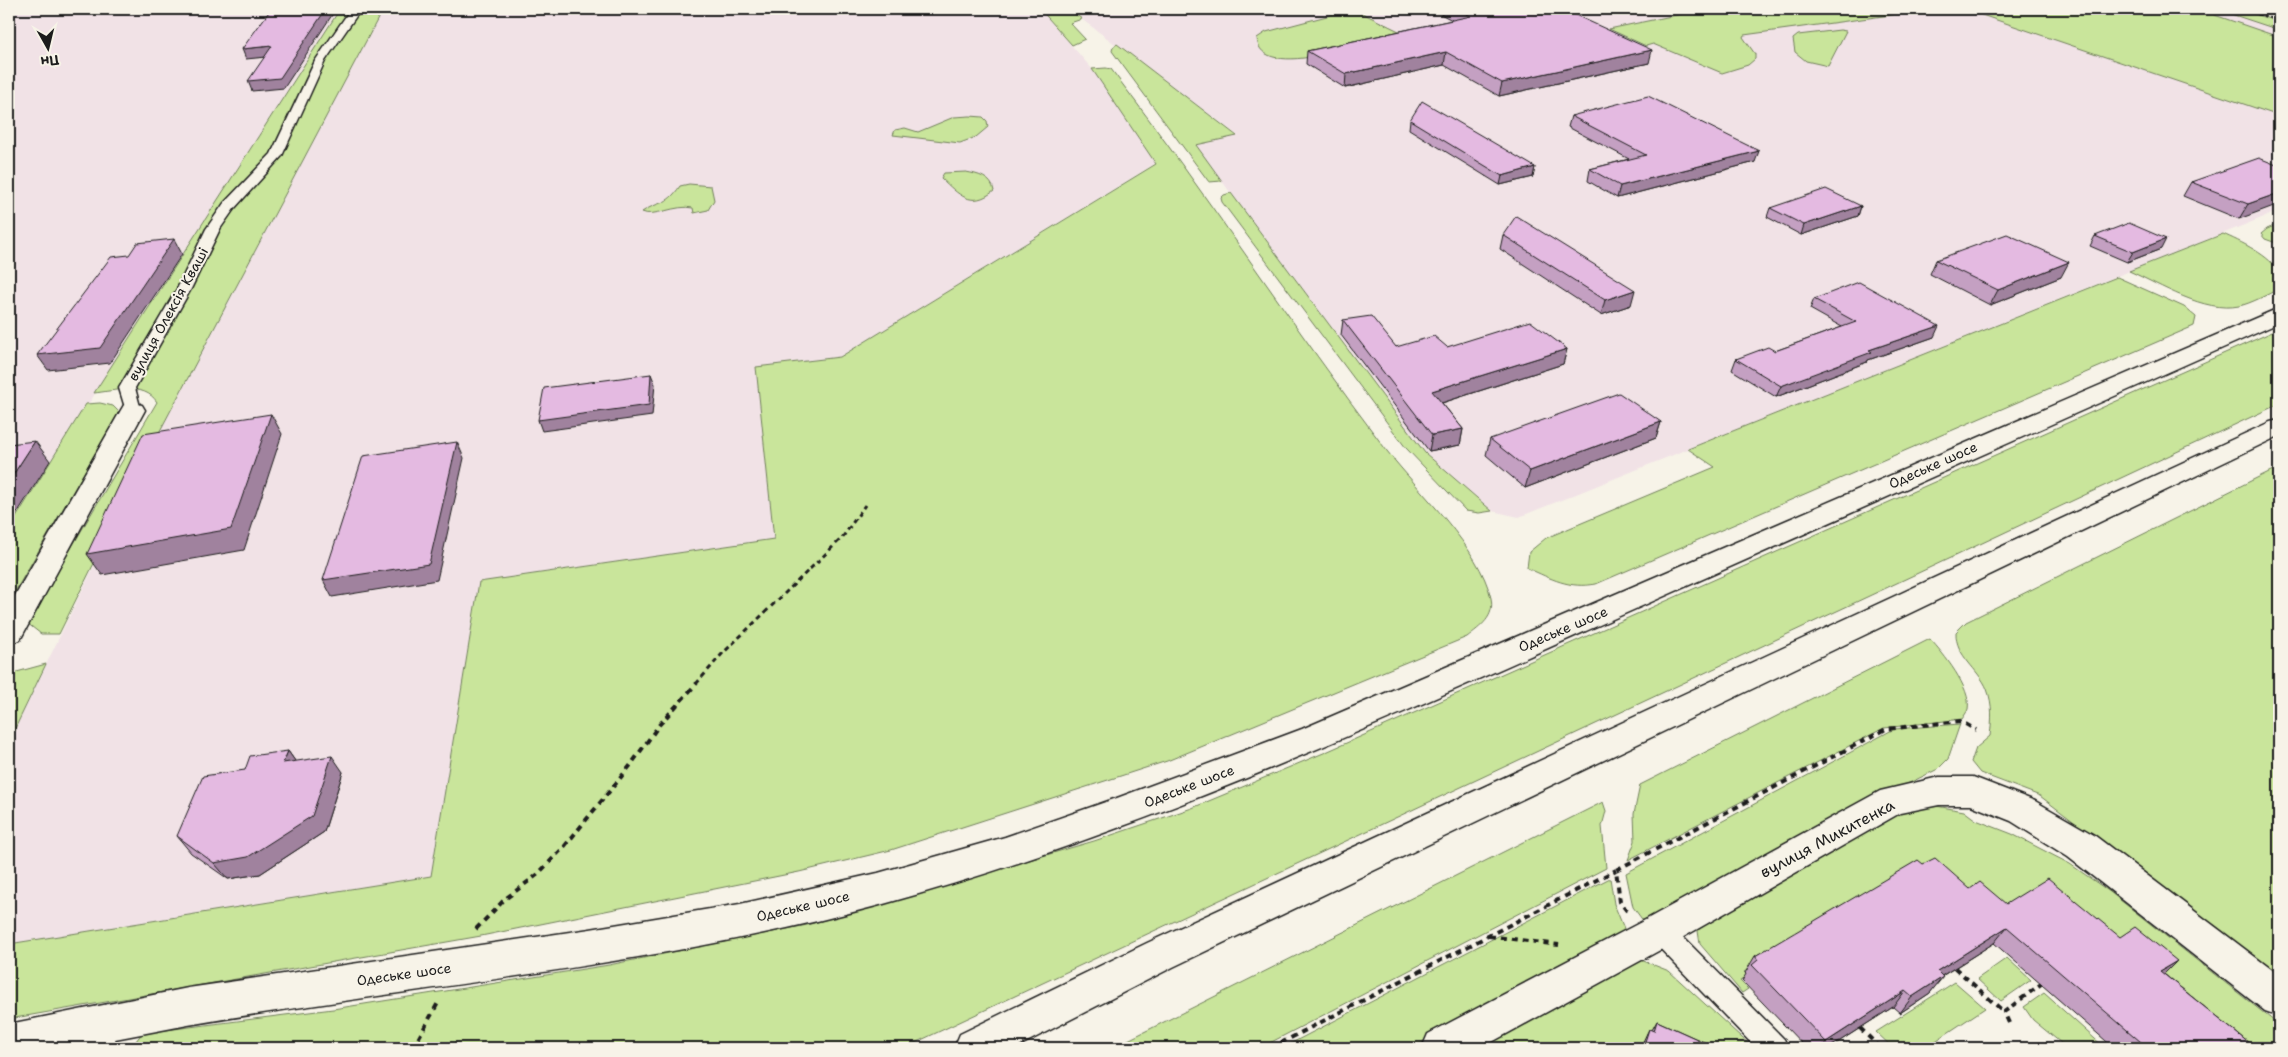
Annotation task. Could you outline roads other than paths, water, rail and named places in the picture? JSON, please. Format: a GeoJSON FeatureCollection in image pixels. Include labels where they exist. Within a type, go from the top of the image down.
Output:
{"type":"FeatureCollection","features":[{"type":"Feature","properties":{"kind":"main road","name":"Одеське шосе"},"geometry":{"type":"LineString","coordinates":[[21,1041],[214,1002],[462,966],[724,924],[817,905],[999,854],[1168,795],[1314,738],[2279,315]]}},
{"type":"Feature","properties":{"kind":"main road","name":"вулиця Олексія Кваші"},"geometry":{"type":"LineString","coordinates":[[9,632],[132,410]]}},
{"type":"Feature","properties":{"kind":"main road"},"geometry":{"type":"LineString","coordinates":[[974,1048],[1160,955],[2279,427]]}},
{"type":"Feature","properties":{"kind":"main road","name":"вулиця Микитенка"},"geometry":{"type":"LineString","coordinates":[[1442,1048],[1653,934],[1892,801],[1939,790],[1973,792],[2023,811],[2081,846],[2279,998]]}},
{"type":"Feature","properties":{"kind":"main road"},"geometry":{"type":"LineString","coordinates":[[21,1041],[99,1048]]}},
{"type":"Feature","properties":{"kind":"lane","name":"вулиця Олексія Кваші"},"geometry":{"type":"LineString","coordinates":[[132,410],[127,388],[184,289],[213,229],[229,206],[276,156],[299,110],[304,92],[320,61],[356,10]]}},
{"type":"Feature","properties":{"kind":"lane"},"geometry":{"type":"LineString","coordinates":[[1653,934],[1774,1048]]}}]}
